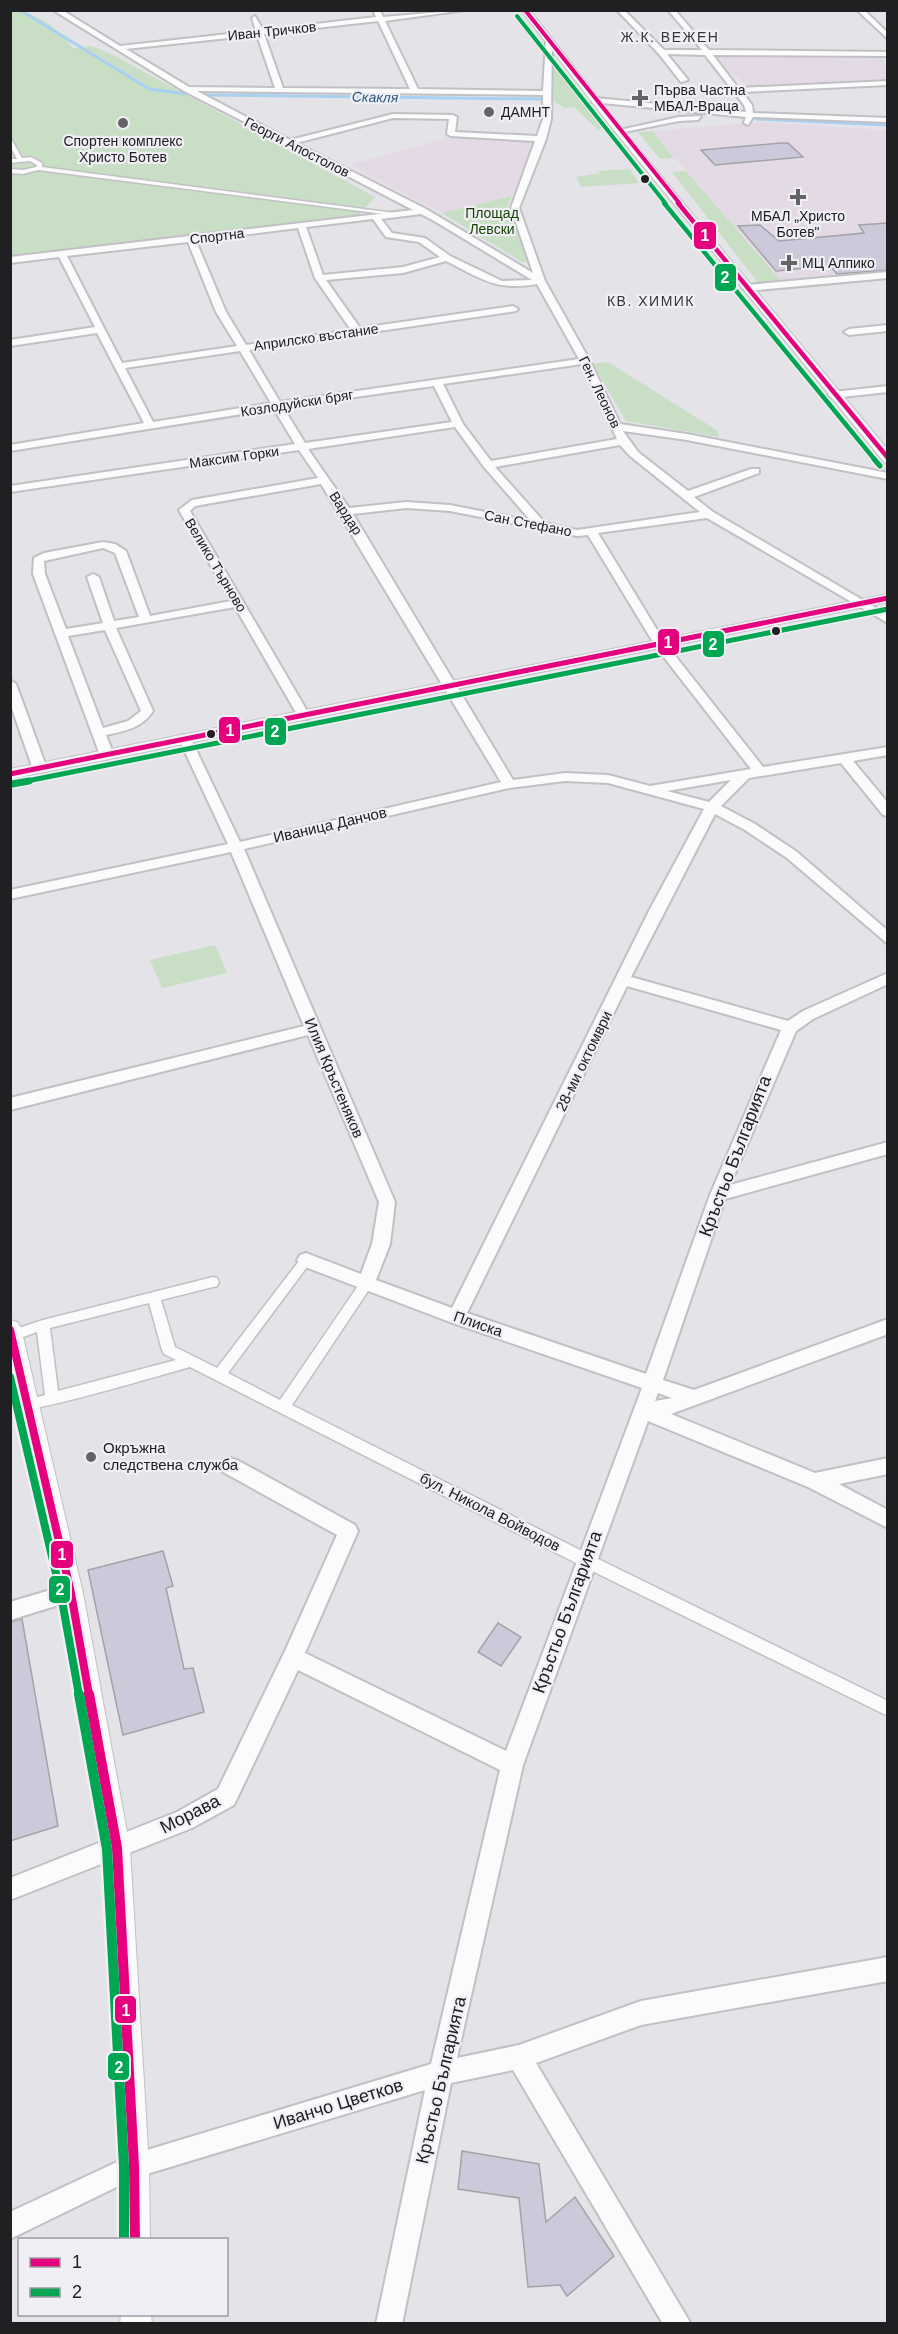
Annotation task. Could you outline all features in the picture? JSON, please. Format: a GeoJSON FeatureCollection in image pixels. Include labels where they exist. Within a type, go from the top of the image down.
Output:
{"type":"FeatureCollection","features":[{"type":"Feature","properties":{"kind":"street","name":"Георги Апостолов"},"geometry":{"type":"LineString","coordinates":[[56,10],[187,89],[286,143],[423,211],[540,281]]}},
{"type":"Feature","properties":{"kind":"street"},"geometry":{"type":"LineString","coordinates":[[376,10],[416,93]]}},
{"type":"Feature","properties":{"kind":"street","name":"Иван Тричков"},"geometry":{"type":"LineString","coordinates":[[117,48],[462,10]]}},
{"type":"Feature","properties":{"kind":"street"},"geometry":{"type":"LineString","coordinates":[[525,10],[568,67],[888,459]]}},
{"type":"Feature","properties":{"kind":"street"},"geometry":{"type":"LineString","coordinates":[[620,10],[662,52],[684,80]]}},
{"type":"Feature","properties":{"kind":"street"},"geometry":{"type":"LineString","coordinates":[[620,131],[689,117],[748,123],[750,115],[748,105],[671,10]]}},
{"type":"Feature","properties":{"kind":"street"},"geometry":{"type":"LineString","coordinates":[[860,10],[888,37]]}},
{"type":"Feature","properties":{"kind":"street"},"geometry":{"type":"LineString","coordinates":[[255,18],[280,91]]}},
{"type":"Feature","properties":{"kind":"street","name":"Ген. Леонов"},"geometry":{"type":"LineString","coordinates":[[550,42],[547,68],[548,119],[515,208],[540,281],[585,361],[624,441],[634,454],[709,514],[888,620]]}},
{"type":"Feature","properties":{"kind":"street"},"geometry":{"type":"LineString","coordinates":[[662,52],[888,54]]}},
{"type":"Feature","properties":{"kind":"street"},"geometry":{"type":"LineString","coordinates":[[547,68],[555,65],[568,67]]}},
{"type":"Feature","properties":{"kind":"street"},"geometry":{"type":"LineString","coordinates":[[735,90],[888,83]]}},
{"type":"Feature","properties":{"kind":"street"},"geometry":{"type":"LineString","coordinates":[[187,89],[548,93]]}},
{"type":"Feature","properties":{"kind":"street"},"geometry":{"type":"LineString","coordinates":[[595,100],[750,115],[888,120]]}},
{"type":"Feature","properties":{"kind":"street"},"geometry":{"type":"LineString","coordinates":[[286,143],[393,116],[413,114],[453,117],[451,134],[542,140]]}},
{"type":"Feature","properties":{"kind":"street"},"geometry":{"type":"LineString","coordinates":[[10,139],[20,159]]}},
{"type":"Feature","properties":{"kind":"street"},"geometry":{"type":"LineString","coordinates":[[10,161],[20,159],[39,162],[38,168]]}},
{"type":"Feature","properties":{"kind":"street"},"geometry":{"type":"LineString","coordinates":[[10,171],[22,172],[38,168],[399,214]]}},
{"type":"Feature","properties":{"kind":"street","name":"Спортна"},"geometry":{"type":"LineString","coordinates":[[10,260],[423,211]]}},
{"type":"Feature","properties":{"kind":"street"},"geometry":{"type":"LineString","coordinates":[[375,216],[389,235],[414,237],[447,258],[500,284],[517,285],[540,281]]}},
{"type":"Feature","properties":{"kind":"street"},"geometry":{"type":"LineString","coordinates":[[301,226],[320,278],[357,331]]}},
{"type":"Feature","properties":{"kind":"street","name":"Вардар"},"geometry":{"type":"LineString","coordinates":[[190,239],[221,312],[242,348],[452,685],[508,784]]}},
{"type":"Feature","properties":{"kind":"street"},"geometry":{"type":"LineString","coordinates":[[62,253],[150,426]]}},
{"type":"Feature","properties":{"kind":"street"},"geometry":{"type":"LineString","coordinates":[[320,278],[403,270],[447,258]]}},
{"type":"Feature","properties":{"kind":"street"},"geometry":{"type":"LineString","coordinates":[[747,288],[888,275]]}},
{"type":"Feature","properties":{"kind":"street","name":"Априлско въстание"},"geometry":{"type":"LineString","coordinates":[[120,366],[513,309]]}},
{"type":"Feature","properties":{"kind":"street"},"geometry":{"type":"LineString","coordinates":[[849,332],[888,328]]}},
{"type":"Feature","properties":{"kind":"street"},"geometry":{"type":"LineString","coordinates":[[10,343],[102,329]]}},
{"type":"Feature","properties":{"kind":"street","name":"Козлодуйски бряг"},"geometry":{"type":"LineString","coordinates":[[10,448],[277,405],[585,361]]}},
{"type":"Feature","properties":{"kind":"street"},"geometry":{"type":"LineString","coordinates":[[437,382],[458,424],[488,465],[541,525]]}},
{"type":"Feature","properties":{"kind":"street"},"geometry":{"type":"LineString","coordinates":[[833,394],[888,389]]}},
{"type":"Feature","properties":{"kind":"street","name":"Максим Горки"},"geometry":{"type":"LineString","coordinates":[[10,489],[458,424]]}},
{"type":"Feature","properties":{"kind":"street"},"geometry":{"type":"LineString","coordinates":[[618,427],[687,437],[888,476]]}},
{"type":"Feature","properties":{"kind":"street"},"geometry":{"type":"LineString","coordinates":[[488,465],[624,441]]}},
{"type":"Feature","properties":{"kind":"street"},"geometry":{"type":"LineString","coordinates":[[685,496],[754,471]]}},
{"type":"Feature","properties":{"kind":"street","name":"Велико Търново"},"geometry":{"type":"LineString","coordinates":[[304,716],[240,603],[183,510],[186,507],[324,480]]}},
{"type":"Feature","properties":{"kind":"street","name":"Сан Стефано"},"geometry":{"type":"LineString","coordinates":[[346,512],[406,505],[450,508],[577,532],[592,532],[709,514]]}},
{"type":"Feature","properties":{"kind":"street"},"geometry":{"type":"LineString","coordinates":[[592,532],[660,644],[753,772]]}},
{"type":"Feature","properties":{"kind":"street"},"geometry":{"type":"LineString","coordinates":[[107,755],[39,574],[38,560],[45,556],[103,545],[120,551],[146,620]]}},
{"type":"Feature","properties":{"kind":"street"},"geometry":{"type":"LineString","coordinates":[[93,577],[110,627],[147,711],[144,718],[138,722],[99,733]]}},
{"type":"Feature","properties":{"kind":"street"},"geometry":{"type":"LineString","coordinates":[[10,774],[888,598]]}},
{"type":"Feature","properties":{"kind":"street"},"geometry":{"type":"LineString","coordinates":[[62,633],[110,627],[240,603]]}},
{"type":"Feature","properties":{"kind":"street"},"geometry":{"type":"LineString","coordinates":[[10,684],[40,769]]}},
{"type":"Feature","properties":{"kind":"street","name":"Илия Кръстеняков"},"geometry":{"type":"LineString","coordinates":[[185,739],[236,847],[387,1202],[381,1244],[366,1284],[282,1407]]}},
{"type":"Feature","properties":{"kind":"street"},"geometry":{"type":"LineString","coordinates":[[650,790],[843,757],[888,752]]}},
{"type":"Feature","properties":{"kind":"street"},"geometry":{"type":"LineString","coordinates":[[843,757],[888,812]]}},
{"type":"Feature","properties":{"kind":"street","name":"28-ми октомври"},"geometry":{"type":"LineString","coordinates":[[456,1317],[623,980],[712,807],[753,772]]}},
{"type":"Feature","properties":{"kind":"street","name":"Иваница Данчов"},"geometry":{"type":"LineString","coordinates":[[10,895],[236,847],[508,784],[565,777],[608,779],[712,807],[750,827],[792,855],[888,939]]}},
{"type":"Feature","properties":{"kind":"street"},"geometry":{"type":"LineString","coordinates":[[623,980],[790,1027],[888,978]]}},
{"type":"Feature","properties":{"kind":"street","name":"Кръстьо Българията"},"geometry":{"type":"LineString","coordinates":[[388,2324],[441,2073],[512,1765],[585,1560],[643,1410],[718,1195],[779,1047],[790,1027]]}},
{"type":"Feature","properties":{"kind":"street"},"geometry":{"type":"LineString","coordinates":[[10,1104],[313,1029]]}},
{"type":"Feature","properties":{"kind":"street"},"geometry":{"type":"LineString","coordinates":[[718,1195],[888,1148]]}},
{"type":"Feature","properties":{"kind":"street"},"geometry":{"type":"LineString","coordinates":[[219,1375],[306,1260]]}},
{"type":"Feature","properties":{"kind":"street","name":"Плиска"},"geometry":{"type":"LineString","coordinates":[[306,1260],[456,1317],[694,1398]]}},
{"type":"Feature","properties":{"kind":"street"},"geometry":{"type":"LineString","coordinates":[[40,1402],[16,1378],[11,1333],[213,1282]]}},
{"type":"Feature","properties":{"kind":"street","name":"бул. Никола Войводов"},"geometry":{"type":"LineString","coordinates":[[154,1297],[169,1350],[585,1560],[888,1709]]}},
{"type":"Feature","properties":{"kind":"street"},"geometry":{"type":"LineString","coordinates":[[43,1325],[40,1402],[71,1593],[117,1848],[134,2166],[135,2238]]}},
{"type":"Feature","properties":{"kind":"street"},"geometry":{"type":"LineString","coordinates":[[643,1410],[667,1408],[888,1326]]}},
{"type":"Feature","properties":{"kind":"street"},"geometry":{"type":"LineString","coordinates":[[40,1402],[191,1360]]}},
{"type":"Feature","properties":{"kind":"street"},"geometry":{"type":"LineString","coordinates":[[643,1410],[703,1437],[815,1481],[888,1520]]}},
{"type":"Feature","properties":{"kind":"street","name":"Морава"},"geometry":{"type":"LineString","coordinates":[[10,1889],[184,1820],[226,1797],[348,1531],[230,1466]]}},
{"type":"Feature","properties":{"kind":"street"},"geometry":{"type":"LineString","coordinates":[[815,1481],[888,1466]]}},
{"type":"Feature","properties":{"kind":"street"},"geometry":{"type":"LineString","coordinates":[[10,1611],[71,1593]]}},
{"type":"Feature","properties":{"kind":"street"},"geometry":{"type":"LineString","coordinates":[[292,1657],[512,1765]]}},
{"type":"Feature","properties":{"kind":"street","name":"Иванчо Цветков"},"geometry":{"type":"LineString","coordinates":[[10,2226],[134,2166],[441,2073],[519,2057],[641,2013],[888,1969]]}},
{"type":"Feature","properties":{"kind":"street"},"geometry":{"type":"LineString","coordinates":[[519,2057],[678,2324]]}},
{"type":"Feature","properties":{"kind":"shaded area"},"geometry":{"type":"Polygon","coordinates":[[[716,54],[881,56],[887,66],[887,79],[749,86],[728,70],[716,54]]]}},
{"type":"Feature","properties":{"kind":"shaded area","name":"МБАЛ „Христо Ботев\""},"geometry":{"type":"Polygon","coordinates":[[[760,122],[887,130],[887,273],[782,282],[652,131],[760,122]]]}},
{"type":"Feature","properties":{"kind":"shaded area"},"geometry":{"type":"Polygon","coordinates":[[[454,136],[534,141],[512,196],[442,213],[350,165],[454,136]]]}},
{"type":"Feature","properties":{"kind":"green space","name":"Спортен комплекс Христо Ботев"},"geometry":{"type":"Polygon","coordinates":[[[10,11],[28,14],[46,22],[73,48],[92,46],[115,56],[375,197],[358,216],[11,257],[10,11]]]}},
{"type":"Feature","properties":{"kind":"green space"},"geometry":{"type":"Polygon","coordinates":[[[552,69],[556,69],[602,129],[598,130],[574,107],[565,108],[551,100],[552,69]]]}},
{"type":"Feature","properties":{"kind":"green space"},"geometry":{"type":"Polygon","coordinates":[[[652,131],[674,158],[660,159],[638,132],[652,131]]]}},
{"type":"Feature","properties":{"kind":"green space"},"geometry":{"type":"Polygon","coordinates":[[[630,169],[639,183],[581,187],[576,177],[600,173],[598,171],[630,169]]]}},
{"type":"Feature","properties":{"kind":"green space"},"geometry":{"type":"Polygon","coordinates":[[[686,171],[782,282],[759,284],[672,172],[686,171]]]}},
{"type":"Feature","properties":{"kind":"green space","name":"Площад Левски"},"geometry":{"type":"Polygon","coordinates":[[[512,196],[507,208],[530,261],[522,262],[442,213],[512,196]]]}},
{"type":"Feature","properties":{"kind":"green space"},"geometry":{"type":"Polygon","coordinates":[[[608,362],[718,431],[719,437],[626,421],[593,364],[608,362]]]}},
{"type":"Feature","properties":{"kind":"green space"},"geometry":{"type":"Polygon","coordinates":[[[215,945],[227,973],[162,988],[150,960],[215,945]]]}},
{"type":"Feature","properties":{"kind":"building"},"geometry":{"type":"Polygon","coordinates":[[[788,143],[803,157],[715,165],[701,150],[788,143]]]}},
{"type":"Feature","properties":{"kind":"building"},"geometry":{"type":"Polygon","coordinates":[[[888,223],[888,270],[837,274],[830,266],[776,271],[738,226],[760,225],[779,241],[864,233],[859,225],[888,223]]]}},
{"type":"Feature","properties":{"kind":"building"},"geometry":{"type":"Polygon","coordinates":[[[163,1551],[173,1586],[166,1588],[184,1669],[193,1668],[204,1712],[123,1735],[88,1570],[163,1551]]]}},
{"type":"Feature","properties":{"kind":"building"},"geometry":{"type":"Polygon","coordinates":[[[22,1619],[58,1826],[10,1841],[10,1622],[22,1619]]]}},
{"type":"Feature","properties":{"kind":"building"},"geometry":{"type":"Polygon","coordinates":[[[498,1623],[521,1637],[501,1666],[478,1652],[498,1623]]]}},
{"type":"Feature","properties":{"kind":"building"},"geometry":{"type":"Polygon","coordinates":[[[462,2151],[539,2164],[546,2222],[575,2197],[614,2256],[567,2296],[560,2285],[528,2287],[519,2198],[458,2189],[462,2151]]]}},
{"type":"Feature","properties":{"kind":"waterway","name":"Скакля"},"geometry":{"type":"LineString","coordinates":[[20,10],[149,89],[186,94]]}},
{"type":"Feature","properties":{"kind":"waterway","name":"Скакля"},"geometry":{"type":"LineString","coordinates":[[209,95],[541,99]]}},
{"type":"Feature","properties":{"kind":"waterway","name":"Скакля"},"geometry":{"type":"LineString","coordinates":[[757,119],[888,125]]}},
{"type":"Feature","properties":{"kind":"transit line","name":"1"},"geometry":{"type":"LineString","coordinates":[[525,10],[616,127],[888,458]]}},
{"type":"Feature","properties":{"kind":"transit line","name":"2"},"geometry":{"type":"LineString","coordinates":[[517,16],[608,134],[880,466]]}},
{"type":"Feature","properties":{"kind":"transit line","name":"1"},"geometry":{"type":"LineString","coordinates":[[10,774],[888,598]]}},
{"type":"Feature","properties":{"kind":"transit line","name":"2"},"geometry":{"type":"LineString","coordinates":[[12,784],[888,609]]}},
{"type":"Feature","properties":{"kind":"transit line","name":"1"},"geometry":{"type":"LineString","coordinates":[[10,1330],[71,1593],[117,1848],[134,2166],[135,2238]]}},
{"type":"Feature","properties":{"kind":"transit line","name":"2"},"geometry":{"type":"LineString","coordinates":[[10,1377],[61,1595],[107,1849],[124,2166],[124,2238]]}},
{"type":"Feature","properties":{"kind":"place","name":"Първа Частна МБАЛ-Враца"},"geometry":{"type":"Point","coordinates":[640,98]}},
{"type":"Feature","properties":{"kind":"place","name":"ДАМНТ"},"geometry":{"type":"Point","coordinates":[489,112]}},
{"type":"Feature","properties":{"kind":"place","name":"Спортен комплекс Христо Ботев"},"geometry":{"type":"Point","coordinates":[123,123]}},
{"type":"Feature","properties":{"kind":"place","name":"МБАЛ „Христо Ботев\""},"geometry":{"type":"Point","coordinates":[798,197]}},
{"type":"Feature","properties":{"kind":"place","name":"МЦ Алпико"},"geometry":{"type":"Point","coordinates":[789,263]}},
{"type":"Feature","properties":{"kind":"place","name":"Окръжна следствена служба"},"geometry":{"type":"Point","coordinates":[91,1457]}},
{"type":"Feature","properties":{"kind":"district","name":"Ж.К. ВЕЖЕН"},"geometry":{"type":"Point","coordinates":[670,37]}},
{"type":"Feature","properties":{"kind":"district","name":"КВ. ХИМИК"},"geometry":{"type":"Point","coordinates":[651,301]}}]}
